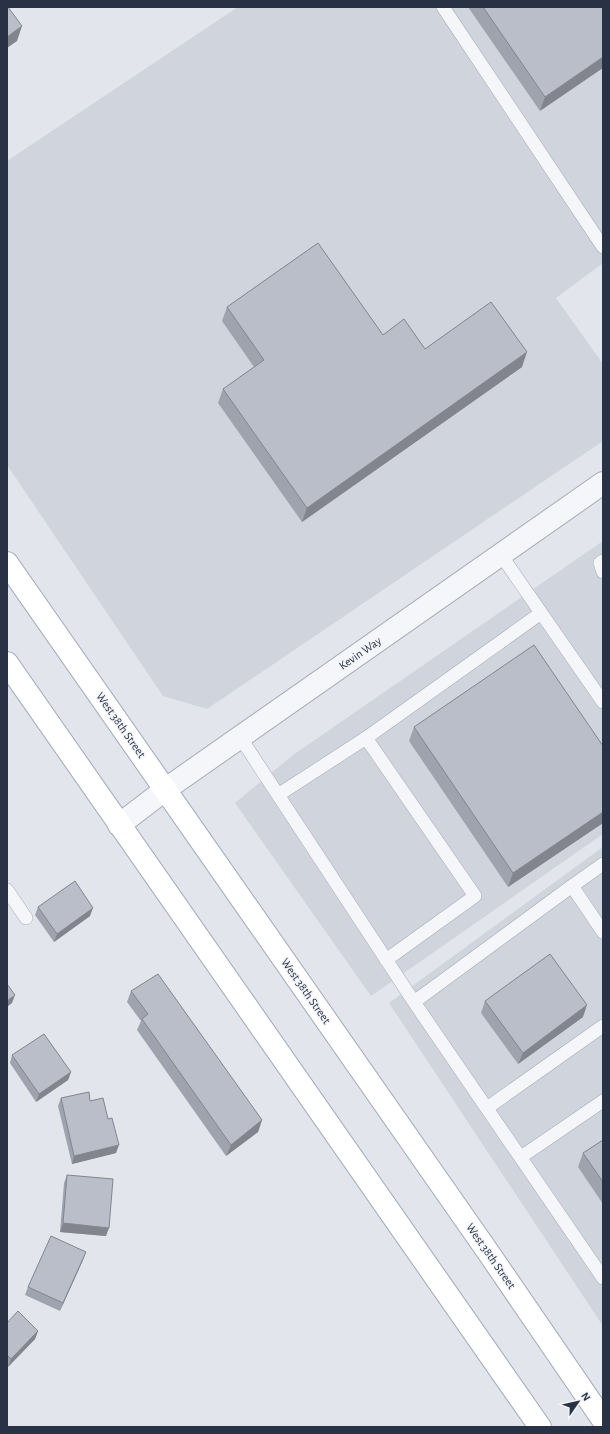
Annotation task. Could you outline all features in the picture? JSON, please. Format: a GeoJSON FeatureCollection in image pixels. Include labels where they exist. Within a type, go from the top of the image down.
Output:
{"type":"FeatureCollection","features":[{"type":"Feature","properties":{"kind":"main road","name":"West 38th Street"},"geometry":{"type":"LineString","coordinates":[[7,563],[166,789],[603,1420]]}},
{"type":"Feature","properties":{"kind":"main road"},"geometry":{"type":"LineString","coordinates":[[7,663],[540,1427]]}},
{"type":"Feature","properties":{"kind":"street","name":"Kevin Way"},"geometry":{"type":"LineString","coordinates":[[119,825],[166,789],[603,483]]}},
{"type":"Feature","properties":{"kind":"lane"},"geometry":{"type":"LineString","coordinates":[[443,7],[603,247]]}},
{"type":"Feature","properties":{"kind":"lane"},"geometry":{"type":"LineString","coordinates":[[501,555],[603,702]]}},
{"type":"Feature","properties":{"kind":"lane"},"geometry":{"type":"LineString","coordinates":[[603,561],[600,563],[603,572]]}},
{"type":"Feature","properties":{"kind":"lane"},"geometry":{"type":"LineString","coordinates":[[278,796],[366,738],[540,613]]}},
{"type":"Feature","properties":{"kind":"lane"},"geometry":{"type":"LineString","coordinates":[[240,738],[414,1002],[603,1278]]}},
{"type":"Feature","properties":{"kind":"lane"},"geometry":{"type":"LineString","coordinates":[[366,738],[475,896],[386,960]]}},
{"type":"Feature","properties":{"kind":"lane"},"geometry":{"type":"LineString","coordinates":[[414,1002],[603,864]]}},
{"type":"Feature","properties":{"kind":"lane"},"geometry":{"type":"LineString","coordinates":[[572,886],[603,932]]}},
{"type":"Feature","properties":{"kind":"lane"},"geometry":{"type":"LineString","coordinates":[[7,890],[26,918]]}},
{"type":"Feature","properties":{"kind":"lane"},"geometry":{"type":"LineString","coordinates":[[487,1108],[603,1026]]}},
{"type":"Feature","properties":{"kind":"lane"},"geometry":{"type":"LineString","coordinates":[[521,1157],[603,1101]]}},
{"type":"Feature","properties":{"kind":"shaded area"},"geometry":{"type":"Polygon","coordinates":[[[238,7],[603,7],[603,263],[556,298],[603,364],[603,441],[207,709],[163,696],[7,465],[7,161],[238,7]]]}},
{"type":"Feature","properties":{"kind":"shaded area"},"geometry":{"type":"Polygon","coordinates":[[[603,541],[603,834],[371,996],[235,803],[293,755],[603,541]]]}},
{"type":"Feature","properties":{"kind":"shaded area"},"geometry":{"type":"Polygon","coordinates":[[[603,847],[603,1326],[389,1003],[603,847]]]}},
{"type":"Feature","properties":{"kind":"building"},"geometry":{"type":"Polygon","coordinates":[[[7,7],[22,26],[7,37],[7,7]]]}},
{"type":"Feature","properties":{"kind":"building"},"geometry":{"type":"Polygon","coordinates":[[[483,7],[603,7],[603,57],[545,97],[483,7]]]}},
{"type":"Feature","properties":{"kind":"building"},"geometry":{"type":"Polygon","coordinates":[[[318,243],[383,335],[404,319],[425,349],[491,302],[527,352],[307,508],[223,389],[264,360],[227,307],[318,243]]]}},
{"type":"Feature","properties":{"kind":"building"},"geometry":{"type":"Polygon","coordinates":[[[534,645],[603,746],[603,812],[513,873],[414,727],[534,645]]]}},
{"type":"Feature","properties":{"kind":"building"},"geometry":{"type":"Polygon","coordinates":[[[75,881],[93,908],[57,934],[38,907],[75,881]]]}},
{"type":"Feature","properties":{"kind":"building"},"geometry":{"type":"Polygon","coordinates":[[[550,954],[587,1005],[523,1053],[485,1001],[550,954]]]}},
{"type":"Feature","properties":{"kind":"building"},"geometry":{"type":"Polygon","coordinates":[[[158,974],[262,1120],[231,1145],[142,1019],[148,1014],[131,991],[158,974]]]}},
{"type":"Feature","properties":{"kind":"building"},"geometry":{"type":"Polygon","coordinates":[[[7,984],[15,995],[7,1001],[7,984]]]}},
{"type":"Feature","properties":{"kind":"building"},"geometry":{"type":"Polygon","coordinates":[[[44,1034],[71,1072],[39,1094],[12,1055],[44,1034]]]}},
{"type":"Feature","properties":{"kind":"building"},"geometry":{"type":"Polygon","coordinates":[[[89,1092],[90,1101],[103,1098],[108,1119],[112,1118],[119,1145],[74,1156],[61,1098],[89,1092]]]}},
{"type":"Feature","properties":{"kind":"building"},"geometry":{"type":"Polygon","coordinates":[[[603,1140],[603,1182],[583,1153],[603,1140]]]}},
{"type":"Feature","properties":{"kind":"building"},"geometry":{"type":"Polygon","coordinates":[[[67,1175],[113,1179],[109,1228],[63,1223],[67,1175]]]}},
{"type":"Feature","properties":{"kind":"building"},"geometry":{"type":"Polygon","coordinates":[[[51,1236],[86,1252],[63,1303],[28,1287],[51,1236]]]}},
{"type":"Feature","properties":{"kind":"building"},"geometry":{"type":"Polygon","coordinates":[[[18,1311],[38,1331],[11,1359],[7,1355],[7,1323],[18,1311]]]}}]}
